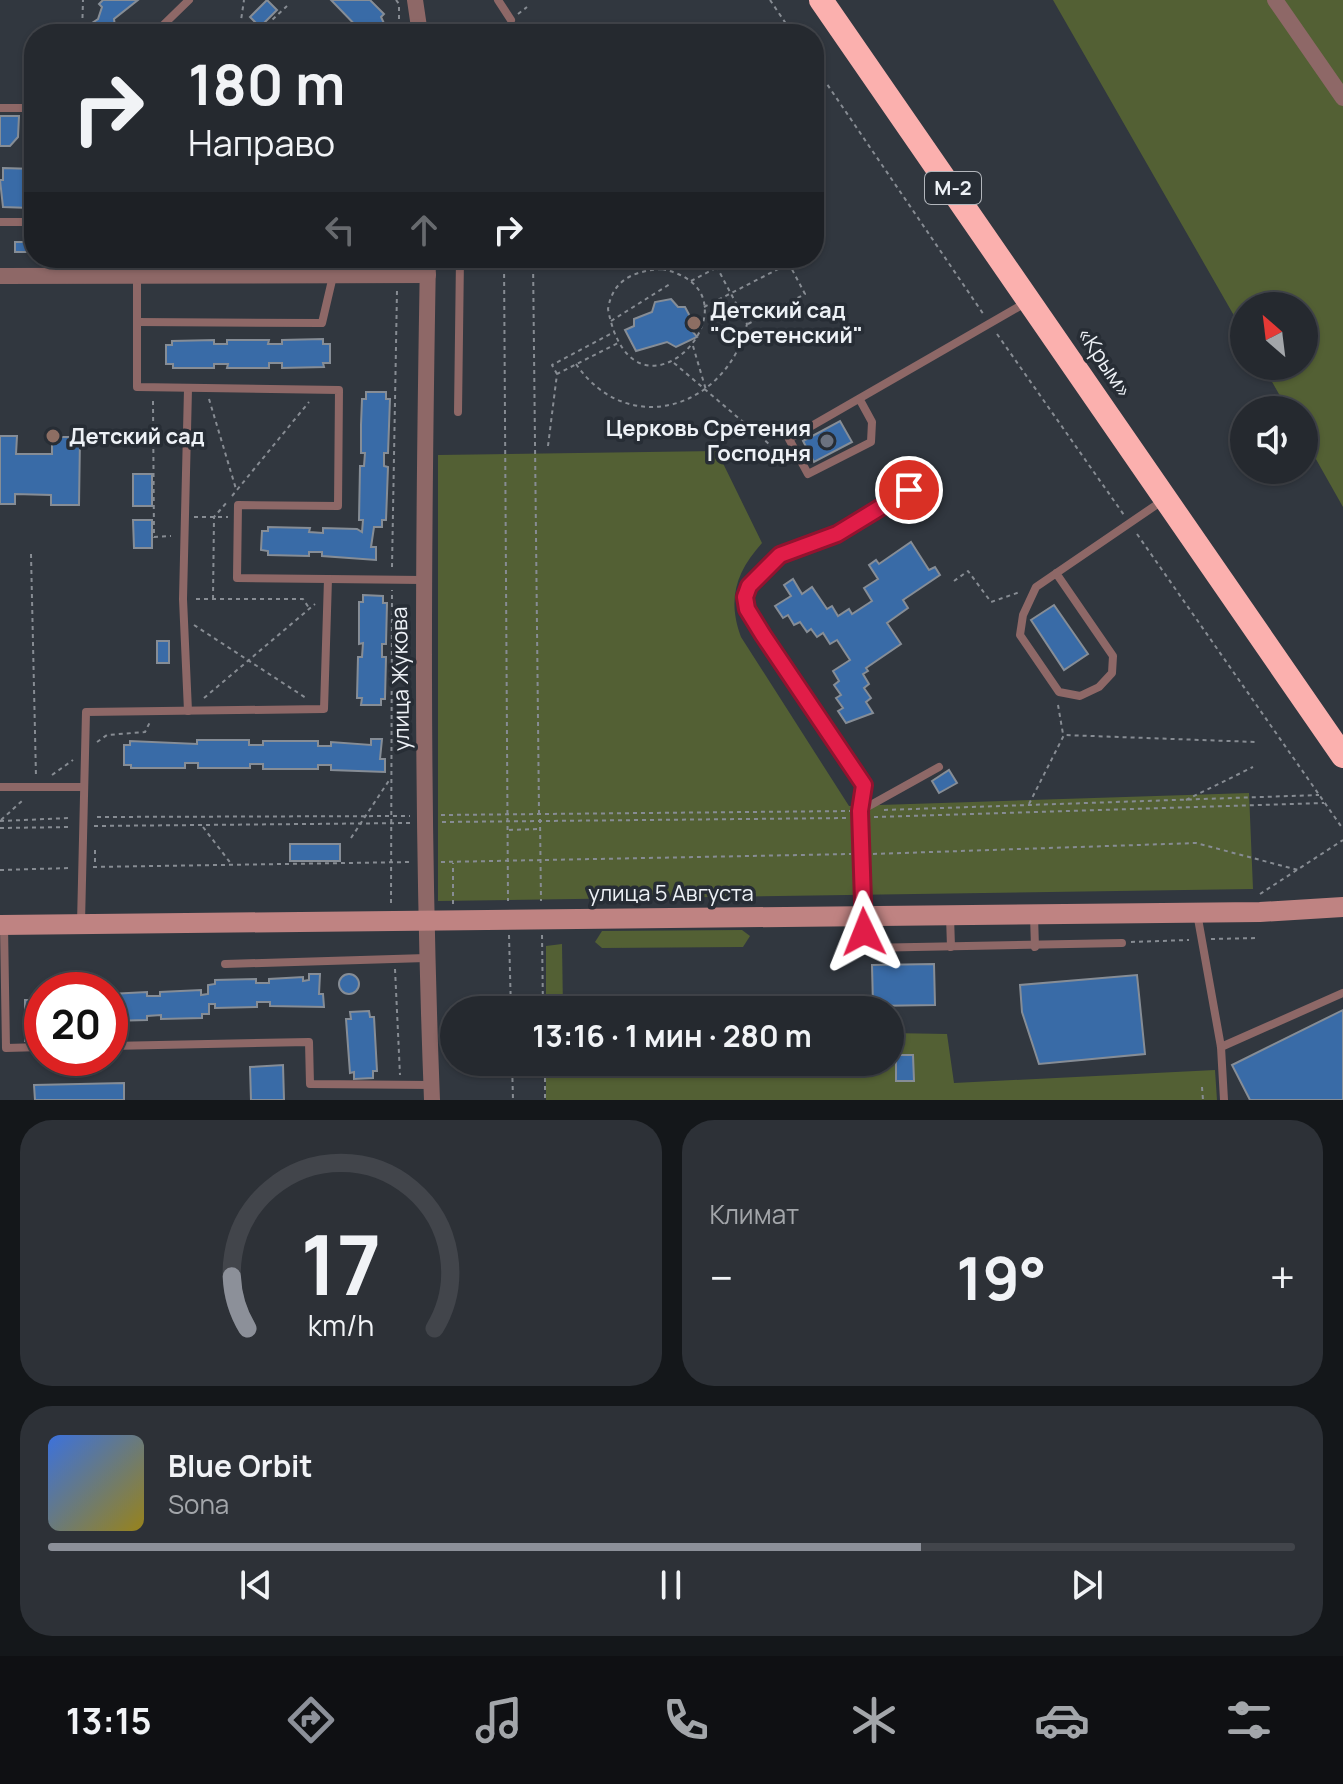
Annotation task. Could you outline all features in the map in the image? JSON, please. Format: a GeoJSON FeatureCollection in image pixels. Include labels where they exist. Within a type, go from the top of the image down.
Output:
{"type":"FeatureCollection","features":[{"type":"Feature","properties":{"kind":"highway","name":"«Крым»"},"geometry":{"type":"LineString","coordinates":[[821,0],[1343,756]]}},
{"type":"Feature","properties":{"kind":"highway","name":"«Крым»"},"geometry":{"type":"LineString","coordinates":[[830,0],[1343,743]]}},
{"type":"Feature","properties":{"kind":"street"},"geometry":{"type":"LineString","coordinates":[[416,0],[419,24]]}},
{"type":"Feature","properties":{"kind":"street"},"geometry":{"type":"LineString","coordinates":[[1275,0],[1343,98]]}},
{"type":"Feature","properties":{"kind":"street","name":"улица Жукова"},"geometry":{"type":"LineString","coordinates":[[428,268],[422,580],[423,862],[431,1093]]}},
{"type":"Feature","properties":{"kind":"street"},"geometry":{"type":"LineString","coordinates":[[0,276],[428,275]]}},
{"type":"Feature","properties":{"kind":"street","name":"улица 5 Августа"},"geometry":{"type":"LineString","coordinates":[[2,925],[1197,913],[1343,907]]}},
{"type":"Feature","properties":{"kind":"lane"},"geometry":{"type":"LineString","coordinates":[[164,24],[189,0]]}},
{"type":"Feature","properties":{"kind":"lane"},"geometry":{"type":"LineString","coordinates":[[498,0],[511,20]]}},
{"type":"Feature","properties":{"kind":"lane"},"geometry":{"type":"LineString","coordinates":[[0,108],[24,108]]}},
{"type":"Feature","properties":{"kind":"lane"},"geometry":{"type":"LineString","coordinates":[[0,222],[24,222]]}},
{"type":"Feature","properties":{"kind":"lane"},"geometry":{"type":"LineString","coordinates":[[136,268],[137,387],[339,390],[338,506],[238,505],[237,578],[422,580]]}},
{"type":"Feature","properties":{"kind":"lane"},"geometry":{"type":"LineString","coordinates":[[458,412],[460,268]]}},
{"type":"Feature","properties":{"kind":"lane"},"geometry":{"type":"LineString","coordinates":[[137,322],[322,323],[333,276]]}},
{"type":"Feature","properties":{"kind":"lane"},"geometry":{"type":"LineString","coordinates":[[860,400],[872,422],[871,442],[808,474],[789,439],[1031,300]]}},
{"type":"Feature","properties":{"kind":"lane"},"geometry":{"type":"LineString","coordinates":[[188,389],[183,599],[188,711]]}},
{"type":"Feature","properties":{"kind":"lane"},"geometry":{"type":"LineString","coordinates":[[933,475],[837,534],[780,555],[749,586],[745,597],[747,609],[763,635],[864,785],[860,814],[864,948],[1122,943]]}},
{"type":"Feature","properties":{"kind":"lane"},"geometry":{"type":"LineString","coordinates":[[1056,573],[1113,656],[1112,673],[1099,687],[1080,696],[1059,692],[1020,635],[1023,615],[1036,587],[1056,573],[1129,522],[1167,498]]}},
{"type":"Feature","properties":{"kind":"lane"},"geometry":{"type":"LineString","coordinates":[[81,924],[86,712],[324,709],[328,579]]}},
{"type":"Feature","properties":{"kind":"lane"},"geometry":{"type":"LineString","coordinates":[[860,814],[939,767]]}},
{"type":"Feature","properties":{"kind":"lane"},"geometry":{"type":"LineString","coordinates":[[0,787],[84,787]]}},
{"type":"Feature","properties":{"kind":"lane"},"geometry":{"type":"LineString","coordinates":[[1197,913],[1221,1047],[1224,1100]]}},
{"type":"Feature","properties":{"kind":"lane"},"geometry":{"type":"LineString","coordinates":[[1034,914],[1035,947]]}},
{"type":"Feature","properties":{"kind":"lane"},"geometry":{"type":"LineString","coordinates":[[950,915],[951,947]]}},
{"type":"Feature","properties":{"kind":"lane"},"geometry":{"type":"LineString","coordinates":[[2,925],[6,1048],[24,1048]]}},
{"type":"Feature","properties":{"kind":"lane"},"geometry":{"type":"LineString","coordinates":[[225,964],[426,958]]}},
{"type":"Feature","properties":{"kind":"lane"},"geometry":{"type":"LineString","coordinates":[[1221,1047],[1343,993]]}},
{"type":"Feature","properties":{"kind":"lane"},"geometry":{"type":"LineString","coordinates":[[128,1046],[309,1042],[310,1084],[400,1084],[431,1093]]}},
{"type":"Feature","properties":{"kind":"path"},"geometry":{"type":"LineString","coordinates":[[82,24],[83,0]]}},
{"type":"Feature","properties":{"kind":"path"},"geometry":{"type":"LineString","coordinates":[[240,24],[244,0]]}},
{"type":"Feature","properties":{"kind":"path"},"geometry":{"type":"LineString","coordinates":[[396,0],[399,4],[399,24]]}},
{"type":"Feature","properties":{"kind":"path"},"geometry":{"type":"LineString","coordinates":[[770,0],[786,24]]}},
{"type":"Feature","properties":{"kind":"path"},"geometry":{"type":"LineString","coordinates":[[270,24],[287,6]]}},
{"type":"Feature","properties":{"kind":"path"},"geometry":{"type":"LineString","coordinates":[[824,80],[989,323],[1343,829]]}},
{"type":"Feature","properties":{"kind":"path"},"geometry":{"type":"LineString","coordinates":[[504,268],[511,996]]}},
{"type":"Feature","properties":{"kind":"path"},"geometry":{"type":"LineString","coordinates":[[533,268],[543,996]]}},
{"type":"Feature","properties":{"kind":"path"},"geometry":{"type":"LineString","coordinates":[[691,281],[717,268],[747,324]]}},
{"type":"Feature","properties":{"kind":"path"},"geometry":{"type":"LineString","coordinates":[[704,307],[781,268]]}},
{"type":"Feature","properties":{"kind":"path"},"geometry":{"type":"LineString","coordinates":[[576,364],[602,392],[635,405],[667,406],[706,390],[736,357],[747,324],[805,294],[791,268]]}},
{"type":"Feature","properties":{"kind":"path"},"geometry":{"type":"LineString","coordinates":[[662,269],[680,272],[691,281],[704,307],[704,323],[693,345],[673,362],[646,366],[635,361],[620,342],[608,309],[614,289],[636,272],[662,269]]}},
{"type":"Feature","properties":{"kind":"path"},"geometry":{"type":"LineString","coordinates":[[392,920],[389,863],[397,276]]}},
{"type":"Feature","properties":{"kind":"path"},"geometry":{"type":"LineString","coordinates":[[610,321],[670,284]]}},
{"type":"Feature","properties":{"kind":"path"},"geometry":{"type":"LineString","coordinates":[[548,446],[557,374],[552,365],[615,332]]}},
{"type":"Feature","properties":{"kind":"path"},"geometry":{"type":"LineString","coordinates":[[557,374],[620,342]]}},
{"type":"Feature","properties":{"kind":"path"},"geometry":{"type":"LineString","coordinates":[[693,345],[706,390]]}},
{"type":"Feature","properties":{"kind":"path"},"geometry":{"type":"LineString","coordinates":[[673,362],[769,444]]}},
{"type":"Feature","properties":{"kind":"path"},"geometry":{"type":"LineString","coordinates":[[153,387],[154,537],[185,536]]}},
{"type":"Feature","properties":{"kind":"path"},"geometry":{"type":"LineString","coordinates":[[206,389],[237,490]]}},
{"type":"Feature","properties":{"kind":"path"},"geometry":{"type":"LineString","coordinates":[[213,599],[214,517],[320,390]]}},
{"type":"Feature","properties":{"kind":"path"},"geometry":{"type":"LineString","coordinates":[[185,517],[238,518]]}},
{"type":"Feature","properties":{"kind":"path"},"geometry":{"type":"LineString","coordinates":[[31,554],[36,787]]}},
{"type":"Feature","properties":{"kind":"path"},"geometry":{"type":"LineString","coordinates":[[954,581],[968,571],[991,602],[1036,587]]}},
{"type":"Feature","properties":{"kind":"path"},"geometry":{"type":"LineString","coordinates":[[188,711],[328,593]]}},
{"type":"Feature","properties":{"kind":"path"},"geometry":{"type":"LineString","coordinates":[[183,599],[303,599],[310,608]]}},
{"type":"Feature","properties":{"kind":"path"},"geometry":{"type":"LineString","coordinates":[[184,618],[324,709]]}},
{"type":"Feature","properties":{"kind":"path"},"geometry":{"type":"LineString","coordinates":[[1029,805],[1064,735],[1058,715],[1059,692]]}},
{"type":"Feature","properties":{"kind":"path"},"geometry":{"type":"LineString","coordinates":[[1064,735],[1256,742]]}},
{"type":"Feature","properties":{"kind":"path"},"geometry":{"type":"LineString","coordinates":[[1185,800],[1253,767]]}},
{"type":"Feature","properties":{"kind":"path"},"geometry":{"type":"LineString","coordinates":[[351,838],[391,779]]}},
{"type":"Feature","properties":{"kind":"path"},"geometry":{"type":"LineString","coordinates":[[0,821],[202,826],[390,823],[507,813],[860,814],[1319,795]]}},
{"type":"Feature","properties":{"kind":"path"},"geometry":{"type":"LineString","coordinates":[[0,828],[84,822],[367,816],[507,820],[1324,803]]}},
{"type":"Feature","properties":{"kind":"path"},"geometry":{"type":"LineString","coordinates":[[202,826],[232,865]]}},
{"type":"Feature","properties":{"kind":"path"},"geometry":{"type":"LineString","coordinates":[[507,830],[540,829]]}},
{"type":"Feature","properties":{"kind":"path"},"geometry":{"type":"LineString","coordinates":[[1259,895],[1343,840]]}},
{"type":"Feature","properties":{"kind":"path"},"geometry":{"type":"LineString","coordinates":[[0,870],[861,854],[1196,843],[1298,870]]}},
{"type":"Feature","properties":{"kind":"path"},"geometry":{"type":"LineString","coordinates":[[394,959],[400,1084]]}},
{"type":"Feature","properties":{"kind":"path"},"geometry":{"type":"LineString","coordinates":[[512,1076],[513,1100]]}},
{"type":"Feature","properties":{"kind":"path"},"geometry":{"type":"LineString","coordinates":[[545,1076],[545,1100]]}},
{"type":"Feature","properties":{"kind":"path"},"geometry":{"type":"LineString","coordinates":[[1202,1087],[1203,1100]]}},
{"type":"Feature","properties":{"kind":"green space"},"geometry":{"type":"Polygon","coordinates":[[[1053,0],[1343,0],[1343,507],[1318,463],[1318,396],[1280,396],[1271,380],[1318,380],[1318,292],[1230,292],[1230,309],[1053,0]]]}},
{"type":"Feature","properties":{"kind":"green space"},"geometry":{"type":"Polygon","coordinates":[[[717,451],[762,543],[740,575],[736,587],[735,610],[741,637],[849,806],[1249,793],[1253,889],[438,901],[438,455],[717,451]]]}},
{"type":"Feature","properties":{"kind":"green space"},"geometry":{"type":"Polygon","coordinates":[[[742,930],[750,936],[743,947],[602,948],[595,942],[602,931],[742,930]]]}},
{"type":"Feature","properties":{"kind":"green space"},"geometry":{"type":"Polygon","coordinates":[[[562,944],[563,996],[546,996],[546,946],[562,944]]]}},
{"type":"Feature","properties":{"kind":"green space"},"geometry":{"type":"Polygon","coordinates":[[[904,1033],[947,1034],[954,1083],[1215,1070],[1217,1100],[546,1100],[546,1076],[904,1076],[904,1033]]]}},
{"type":"Feature","properties":{"kind":"building"},"geometry":{"type":"Polygon","coordinates":[[[103,0],[138,0],[114,19],[115,24],[90,24],[98,19],[102,7],[99,4],[103,0]]]}},
{"type":"Feature","properties":{"kind":"building"},"geometry":{"type":"Polygon","coordinates":[[[267,0],[277,10],[263,24],[257,24],[250,17],[267,0]]]}},
{"type":"Feature","properties":{"kind":"building"},"geometry":{"type":"Polygon","coordinates":[[[331,0],[370,0],[384,14],[381,17],[384,24],[354,24],[331,0]]]}},
{"type":"Feature","properties":{"kind":"building"},"geometry":{"type":"Polygon","coordinates":[[[0,116],[19,116],[18,137],[10,146],[0,146],[0,116]]]}},
{"type":"Feature","properties":{"kind":"building"},"geometry":{"type":"Polygon","coordinates":[[[3,168],[24,169],[24,208],[3,207],[0,180],[3,180],[3,168]]]}},
{"type":"Feature","properties":{"kind":"building"},"geometry":{"type":"Polygon","coordinates":[[[15,242],[24,242],[24,252],[15,252],[15,242]]]}},
{"type":"Feature","properties":{"kind":"building"},"geometry":{"type":"Polygon","coordinates":[[[671,299],[678,307],[685,307],[693,322],[689,327],[697,337],[676,347],[667,342],[636,351],[625,330],[634,326],[634,319],[652,312],[655,302],[671,299]]]}},
{"type":"Feature","properties":{"kind":"building"},"geometry":{"type":"Polygon","coordinates":[[[323,339],[323,344],[330,344],[330,363],[323,363],[324,367],[282,368],[282,363],[269,363],[269,368],[227,368],[228,364],[214,364],[214,368],[173,368],[173,364],[166,364],[166,345],[172,345],[172,341],[214,340],[214,344],[227,344],[227,340],[269,340],[268,344],[282,344],[282,340],[323,339]]]}},
{"type":"Feature","properties":{"kind":"building"},"geometry":{"type":"Polygon","coordinates":[[[366,392],[386,392],[386,399],[390,399],[388,453],[384,453],[384,466],[388,467],[386,520],[382,520],[382,527],[374,527],[371,547],[376,547],[376,560],[322,556],[322,552],[309,552],[309,556],[268,555],[268,551],[261,550],[262,531],[268,531],[268,527],[310,528],[309,532],[323,533],[323,528],[357,529],[362,532],[363,520],[359,520],[360,466],[364,466],[365,453],[361,453],[361,425],[362,399],[366,399],[366,392]]]}},
{"type":"Feature","properties":{"kind":"building","name":"Церковь Сретения Господня"},"geometry":{"type":"Polygon","coordinates":[[[840,421],[852,442],[814,462],[803,441],[840,421]]]}},
{"type":"Feature","properties":{"kind":"building"},"geometry":{"type":"Polygon","coordinates":[[[0,436],[17,436],[16,454],[52,454],[52,437],[80,437],[79,505],[51,505],[51,495],[15,494],[15,504],[0,504],[0,436]]]}},
{"type":"Feature","properties":{"kind":"building"},"geometry":{"type":"Polygon","coordinates":[[[133,474],[152,474],[152,506],[133,506],[133,474]]]}},
{"type":"Feature","properties":{"kind":"building"},"geometry":{"type":"Polygon","coordinates":[[[133,520],[152,520],[152,548],[134,548],[133,520]]]}},
{"type":"Feature","properties":{"kind":"building"},"geometry":{"type":"Polygon","coordinates":[[[911,542],[929,570],[935,567],[940,575],[903,600],[908,608],[887,623],[901,644],[866,668],[868,671],[863,674],[869,684],[864,688],[871,698],[866,702],[873,713],[846,723],[838,711],[843,708],[836,698],[841,695],[834,685],[839,681],[833,671],[850,660],[837,640],[830,644],[823,633],[817,637],[811,629],[807,632],[800,622],[794,625],[788,615],[783,618],[775,606],[791,596],[784,585],[793,579],[802,594],[812,587],[827,609],[832,606],[838,616],[849,609],[852,614],[872,601],[864,588],[878,579],[869,565],[876,560],[879,564],[911,542]]]}},
{"type":"Feature","properties":{"kind":"building"},"geometry":{"type":"Polygon","coordinates":[[[363,595],[383,596],[383,603],[387,603],[386,644],[382,644],[382,657],[386,657],[385,699],[381,699],[381,705],[361,705],[362,698],[357,698],[358,657],[362,657],[363,643],[359,644],[359,602],[363,602],[363,595]]]}},
{"type":"Feature","properties":{"kind":"building"},"geometry":{"type":"Polygon","coordinates":[[[1054,605],[1088,654],[1064,670],[1031,620],[1054,605]]]}},
{"type":"Feature","properties":{"kind":"building"},"geometry":{"type":"Polygon","coordinates":[[[157,641],[169,641],[169,663],[157,663],[157,641]]]}},
{"type":"Feature","properties":{"kind":"building"},"geometry":{"type":"Polygon","coordinates":[[[371,739],[382,739],[380,759],[385,759],[385,772],[331,770],[331,765],[318,765],[318,769],[263,769],[263,764],[250,764],[250,768],[198,768],[198,763],[185,763],[185,768],[131,768],[131,765],[124,765],[124,745],[130,745],[130,741],[197,744],[197,740],[249,740],[249,745],[263,745],[263,741],[318,741],[318,746],[331,746],[331,742],[371,745],[371,739]]]}},
{"type":"Feature","properties":{"kind":"building"},"geometry":{"type":"Polygon","coordinates":[[[949,770],[957,783],[939,793],[932,781],[949,770]]]}},
{"type":"Feature","properties":{"kind":"building"},"geometry":{"type":"Polygon","coordinates":[[[290,844],[340,844],[340,861],[290,861],[290,844]]]}},
{"type":"Feature","properties":{"kind":"building"},"geometry":{"type":"Polygon","coordinates":[[[934,964],[935,1005],[904,1006],[904,996],[873,996],[872,965],[934,964]]]}},
{"type":"Feature","properties":{"kind":"building"},"geometry":{"type":"Polygon","coordinates":[[[309,974],[320,974],[319,994],[323,994],[324,1007],[270,1006],[270,1002],[257,1002],[257,1007],[215,1008],[215,1004],[209,1004],[209,1014],[202,1014],[202,1018],[161,1019],[161,1015],[147,1016],[147,1020],[128,1021],[128,993],[147,992],[147,996],[160,996],[160,992],[201,990],[201,995],[208,994],[208,985],[215,984],[215,980],[256,979],[256,983],[269,983],[269,979],[303,977],[303,981],[309,980],[309,974]]]}},
{"type":"Feature","properties":{"kind":"building"},"geometry":{"type":"Polygon","coordinates":[[[345,974],[353,974],[359,984],[353,994],[345,994],[339,988],[339,980],[345,974]]]}},
{"type":"Feature","properties":{"kind":"building"},"geometry":{"type":"Polygon","coordinates":[[[1137,975],[1145,1054],[1039,1064],[1022,1012],[1020,985],[1137,975]]]}},
{"type":"Feature","properties":{"kind":"building"},"geometry":{"type":"Polygon","coordinates":[[[1343,1010],[1343,1100],[1250,1100],[1232,1065],[1343,1010]]]}},
{"type":"Feature","properties":{"kind":"building"},"geometry":{"type":"Polygon","coordinates":[[[369,1011],[370,1017],[374,1017],[377,1071],[373,1071],[373,1078],[354,1079],[354,1072],[350,1073],[346,1019],[351,1019],[350,1012],[369,1011]]]}},
{"type":"Feature","properties":{"kind":"building"},"geometry":{"type":"Polygon","coordinates":[[[904,1055],[913,1055],[914,1081],[896,1081],[896,1076],[904,1076],[904,1055]]]}},
{"type":"Feature","properties":{"kind":"building"},"geometry":{"type":"Polygon","coordinates":[[[283,1065],[284,1100],[251,1100],[250,1067],[283,1065]]]}},
{"type":"Feature","properties":{"kind":"building"},"geometry":{"type":"Polygon","coordinates":[[[124,1083],[124,1100],[35,1100],[34,1085],[124,1083]]]}},
{"type":"Feature","properties":{"kind":"place","name":"Детский сад \"Сретенский\""},"geometry":{"type":"Point","coordinates":[694,323]}},
{"type":"Feature","properties":{"kind":"place","name":"Детский сад"},"geometry":{"type":"Point","coordinates":[53,436]}},
{"type":"Feature","properties":{"kind":"place","name":"Церковь Сретения Господня"},"geometry":{"type":"Point","coordinates":[827,441]}},
{"type":"Feature","properties":{"kind":"route"},"geometry":{"type":"LineString","coordinates":[[864,932],[860,811],[864,785],[763,635],[747,609],[745,597],[749,586],[780,555],[837,534],[909,490]]}}]}
